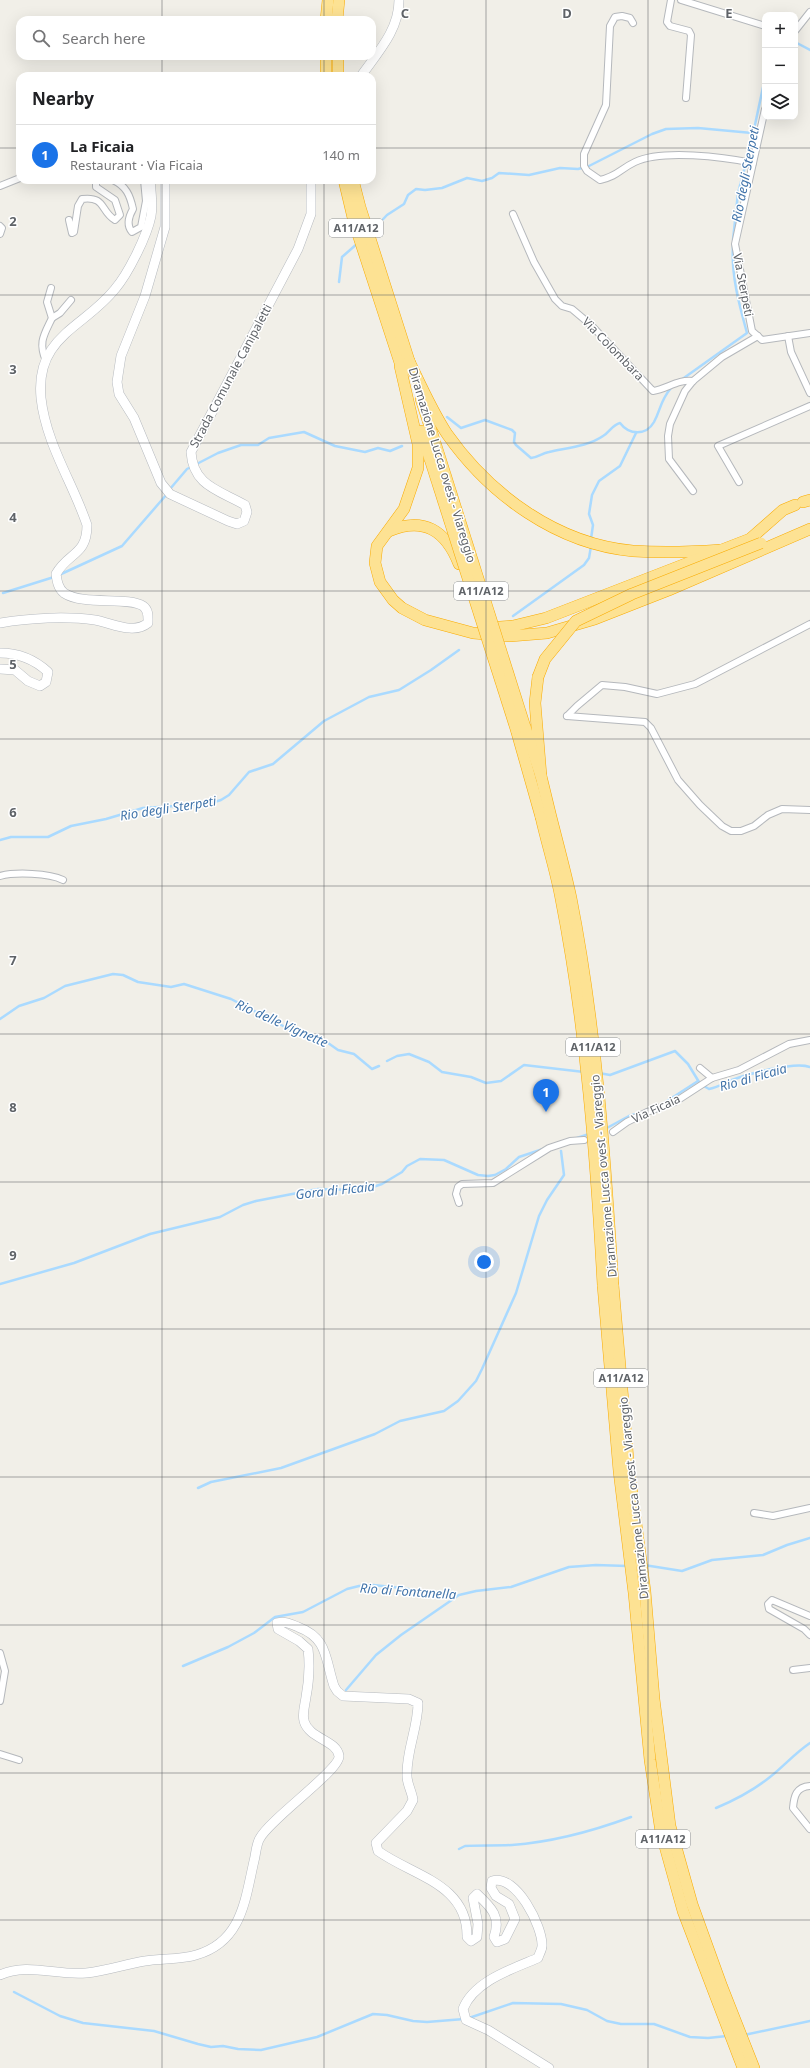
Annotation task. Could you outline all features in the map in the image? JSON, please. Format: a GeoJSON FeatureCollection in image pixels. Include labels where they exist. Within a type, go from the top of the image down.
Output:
{"type":"FeatureCollection","features":[{"type":"Feature","properties":{"kind":"highway"},"geometry":{"type":"LineString","coordinates":[[326,16],[328,0]]}},
{"type":"Feature","properties":{"kind":"highway"},"geometry":{"type":"LineString","coordinates":[[337,16],[339,0]]}},
{"type":"Feature","properties":{"kind":"highway"},"geometry":{"type":"LineString","coordinates":[[326,60],[326,72]]}},
{"type":"Feature","properties":{"kind":"highway"},"geometry":{"type":"LineString","coordinates":[[338,60],[338,72]]}},
{"type":"Feature","properties":{"kind":"highway","name":"Diramazione Lucca ovest - Viareggio"},"geometry":{"type":"LineString","coordinates":[[345,184],[354,222],[375,273],[405,363],[521,728],[545,815],[571,898],[590,1024],[598,1090],[608,1285],[634,1593],[650,1760],[661,1832],[683,1911],[754,2068]]}},
{"type":"Feature","properties":{"kind":"highway","name":"Diramazione Lucca ovest - Viareggio"},"geometry":{"type":"LineString","coordinates":[[354,184],[375,273]]}},
{"type":"Feature","properties":{"kind":"highway"},"geometry":{"type":"LineString","coordinates":[[405,363],[447,433],[480,473],[500,492],[528,513],[557,530],[583,540],[632,551],[675,553],[721,550]]}},
{"type":"Feature","properties":{"kind":"highway"},"geometry":{"type":"LineString","coordinates":[[405,363],[418,444],[418,468],[404,509],[377,546],[375,563],[378,577],[386,592],[393,600],[411,613],[435,624],[474,633],[517,635],[547,633],[595,619],[650,598],[765,549],[779,541],[810,529]]}},
{"type":"Feature","properties":{"kind":"highway","name":"Diramazione Lucca ovest - Viareggio"},"geometry":{"type":"LineString","coordinates":[[434,457],[474,600],[521,728],[542,776],[545,815]]}},
{"type":"Feature","properties":{"kind":"highway"},"geometry":{"type":"LineString","coordinates":[[457,628],[513,626],[546,618],[750,539],[783,510],[803,502]]}},
{"type":"Feature","properties":{"kind":"highway"},"geometry":{"type":"LineString","coordinates":[[387,532],[410,524],[423,526],[438,532],[453,550],[474,600]]}},
{"type":"Feature","properties":{"kind":"highway"},"geometry":{"type":"LineString","coordinates":[[542,776],[535,703],[538,677],[545,659],[576,621],[632,594],[761,543],[779,541]]}},
{"type":"Feature","properties":{"kind":"highway","name":"Diramazione Lucca ovest - Viareggio"},"geometry":{"type":"LineString","coordinates":[[624,1471],[645,1591],[654,1699],[670,1826],[716,1986],[744,2068]]}},
{"type":"Feature","properties":{"kind":"street"},"geometry":{"type":"LineString","coordinates":[[376,54],[390,34],[399,14],[399,0]]}},
{"type":"Feature","properties":{"kind":"street"},"geometry":{"type":"LineString","coordinates":[[671,0],[667,22],[670,26],[689,31],[691,35],[686,98]]}},
{"type":"Feature","properties":{"kind":"street"},"geometry":{"type":"LineString","coordinates":[[681,0],[762,25]]}},
{"type":"Feature","properties":{"kind":"street"},"geometry":{"type":"LineString","coordinates":[[798,27],[810,12]]}},
{"type":"Feature","properties":{"kind":"street"},"geometry":{"type":"LineString","coordinates":[[633,23],[630,18],[622,16],[614,17],[610,26],[606,105],[584,154],[586,169],[600,180],[614,177],[635,162],[657,157],[724,157],[752,163]]}},
{"type":"Feature","properties":{"kind":"street"},"geometry":{"type":"LineString","coordinates":[[364,72],[372,60]]}},
{"type":"Feature","properties":{"kind":"street","name":"Via Sterpeti"},"geometry":{"type":"LineString","coordinates":[[758,336],[752,332],[735,244],[762,120]]}},
{"type":"Feature","properties":{"kind":"street"},"geometry":{"type":"LineString","coordinates":[[0,186],[16,180]]}},
{"type":"Feature","properties":{"kind":"street"},"geometry":{"type":"LineString","coordinates":[[69,220],[72,233],[74,232],[78,206],[82,199],[92,198],[100,201],[111,218],[116,220],[120,215],[115,200],[96,187],[96,184]]}},
{"type":"Feature","properties":{"kind":"street"},"geometry":{"type":"LineString","coordinates":[[119,184],[127,190],[132,201],[133,209],[129,215],[129,228],[132,232],[141,226],[146,201],[144,184]]}},
{"type":"Feature","properties":{"kind":"street"},"geometry":{"type":"LineString","coordinates":[[0,623],[29,618],[94,620],[130,629],[142,628],[148,623],[148,614],[143,606],[80,599],[64,593],[59,586],[56,577],[59,569],[82,548],[87,538],[87,525],[53,446],[41,399],[41,375],[47,356],[64,334],[87,314],[102,305],[116,288],[135,257],[151,216],[150,184]]}},
{"type":"Feature","properties":{"kind":"street","name":"Strada Comunale Canipaletti"},"geometry":{"type":"LineString","coordinates":[[165,184],[165,227],[145,296],[121,356],[117,382],[119,394],[134,418],[161,483],[168,491],[228,522],[237,524],[244,521],[247,512],[245,505],[206,484],[193,467],[191,452],[298,249],[311,214],[311,184]]}},
{"type":"Feature","properties":{"kind":"street","name":"Via Colombara"},"geometry":{"type":"LineString","coordinates":[[513,214],[534,262],[556,299],[562,306],[572,309],[591,325],[653,391],[663,389],[677,382],[693,381]]}},
{"type":"Feature","properties":{"kind":"street"},"geometry":{"type":"LineString","coordinates":[[0,226],[2,228],[0,234]]}},
{"type":"Feature","properties":{"kind":"street"},"geometry":{"type":"LineString","coordinates":[[51,288],[47,302],[52,318]]}},
{"type":"Feature","properties":{"kind":"street"},"geometry":{"type":"LineString","coordinates":[[46,361],[42,353],[41,339],[52,318],[60,313],[71,300]]}},
{"type":"Feature","properties":{"kind":"street"},"geometry":{"type":"LineString","coordinates":[[693,491],[674,467],[668,450],[670,424],[685,392],[693,381],[722,357],[758,336],[762,340],[810,333]]}},
{"type":"Feature","properties":{"kind":"street"},"geometry":{"type":"LineString","coordinates":[[788,336],[791,352],[810,393]]}},
{"type":"Feature","properties":{"kind":"street"},"geometry":{"type":"LineString","coordinates":[[740,482],[718,446],[810,406]]}},
{"type":"Feature","properties":{"kind":"street"},"geometry":{"type":"LineString","coordinates":[[810,624],[695,684],[657,694],[625,687],[602,686],[567,716],[645,722],[651,728],[678,780],[722,826],[731,831],[741,831],[754,826],[768,815],[782,810],[810,810]]}},
{"type":"Feature","properties":{"kind":"street"},"geometry":{"type":"LineString","coordinates":[[0,652],[25,656],[38,663],[48,672],[46,682],[40,686],[28,681],[15,670],[0,669]]}},
{"type":"Feature","properties":{"kind":"street"},"geometry":{"type":"LineString","coordinates":[[0,876],[31,874],[63,880]]}},
{"type":"Feature","properties":{"kind":"street","name":"Via Ficaia"},"geometry":{"type":"LineString","coordinates":[[613,1132],[627,1122],[647,1112],[675,1102],[712,1078],[739,1070],[789,1044],[810,1040]]}},
{"type":"Feature","properties":{"kind":"street"},"geometry":{"type":"LineString","coordinates":[[700,1068],[712,1078]]}},
{"type":"Feature","properties":{"kind":"street"},"geometry":{"type":"LineString","coordinates":[[459,1202],[456,1194],[458,1187],[462,1184],[493,1183],[549,1148],[570,1141],[584,1140]]}},
{"type":"Feature","properties":{"kind":"street"},"geometry":{"type":"LineString","coordinates":[[754,1513],[773,1516],[810,1508]]}},
{"type":"Feature","properties":{"kind":"street"},"geometry":{"type":"LineString","coordinates":[[810,1616],[772,1600],[768,1604],[769,1609],[804,1629],[810,1635]]}},
{"type":"Feature","properties":{"kind":"street"},"geometry":{"type":"LineString","coordinates":[[0,1975],[11,1969],[86,1973],[146,1961],[196,1955],[215,1947],[235,1928],[243,1909],[259,1839],[268,1826],[325,1776],[338,1762],[339,1756],[335,1747],[317,1737],[307,1728],[303,1711],[309,1674],[308,1649],[278,1629],[277,1623],[284,1621],[317,1636],[322,1646],[334,1686],[337,1691],[344,1696],[409,1699],[418,1703],[418,1718],[408,1759],[407,1771],[407,1778],[414,1800],[407,1811],[376,1843],[378,1852],[445,1889],[462,1908],[467,1927],[467,1937],[471,1941],[477,1937],[477,1911],[473,1903],[473,1898],[477,1894],[497,1919],[498,1927],[494,1937],[497,1942],[505,1939],[515,1919],[509,1904],[496,1896],[491,1888],[492,1881],[496,1880],[506,1882],[517,1891],[536,1919],[541,1934],[542,1948],[538,1958],[496,1977],[476,1990],[466,2001],[463,2009],[466,2018],[488,2030],[548,2068]]}},
{"type":"Feature","properties":{"kind":"street"},"geometry":{"type":"LineString","coordinates":[[0,1653],[5,1671],[0,1701]]}},
{"type":"Feature","properties":{"kind":"street"},"geometry":{"type":"LineString","coordinates":[[793,1670],[810,1668]]}},
{"type":"Feature","properties":{"kind":"street"},"geometry":{"type":"LineString","coordinates":[[0,1754],[19,1760]]}},
{"type":"Feature","properties":{"kind":"street"},"geometry":{"type":"LineString","coordinates":[[810,1786],[802,1786],[795,1794],[793,1808],[810,1829]]}},
{"type":"Feature","properties":{"kind":"waterway","name":"Rio degli Sterpeti"},"geometry":{"type":"LineString","coordinates":[[798,44],[810,50]]}},
{"type":"Feature","properties":{"kind":"waterway","name":"Rio degli Sterpeti"},"geometry":{"type":"LineString","coordinates":[[733,240],[738,193],[750,148],[764,84]]}},
{"type":"Feature","properties":{"kind":"waterway"},"geometry":{"type":"LineString","coordinates":[[371,232],[387,215],[404,204],[408,195],[416,189],[425,190],[442,188],[467,178],[482,181],[492,178],[499,173],[529,175],[560,168],[578,169],[589,166],[652,134],[666,129],[698,128],[752,133]]}},
{"type":"Feature","properties":{"kind":"waterway"},"geometry":{"type":"LineString","coordinates":[[339,282],[342,257],[358,243]]}},
{"type":"Feature","properties":{"kind":"waterway","name":"Rio degli Sterpeti"},"geometry":{"type":"LineString","coordinates":[[681,380],[747,333],[734,278],[733,245]]}},
{"type":"Feature","properties":{"kind":"waterway"},"geometry":{"type":"LineString","coordinates":[[447,417],[461,428],[485,420],[512,430],[515,433],[514,442],[516,445],[531,458],[591,442],[603,436],[615,425],[620,423],[628,430],[633,432],[642,432],[647,430],[654,422],[663,401],[671,388]]}},
{"type":"Feature","properties":{"kind":"waterway"},"geometry":{"type":"LineString","coordinates":[[170,489],[187,469],[218,453],[241,445],[258,445],[269,438],[304,432],[335,446],[365,452],[378,448],[390,451],[402,446]]}},
{"type":"Feature","properties":{"kind":"waterway","name":"Rio degli Sterpeti"},"geometry":{"type":"LineString","coordinates":[[591,539],[593,525],[589,514],[592,495],[599,481],[620,466],[636,433]]}},
{"type":"Feature","properties":{"kind":"waterway"},"geometry":{"type":"LineString","coordinates":[[59,575],[122,546],[167,494]]}},
{"type":"Feature","properties":{"kind":"waterway","name":"Rio degli Sterpeti"},"geometry":{"type":"LineString","coordinates":[[513,616],[584,565],[589,558],[591,546]]}},
{"type":"Feature","properties":{"kind":"waterway"},"geometry":{"type":"LineString","coordinates":[[3,593],[54,577]]}},
{"type":"Feature","properties":{"kind":"waterway","name":"Rio degli Sterpeti"},"geometry":{"type":"LineString","coordinates":[[0,840],[11,837],[48,837],[71,826],[106,819],[143,808],[208,804],[221,800],[229,795],[249,772],[273,764],[324,721],[369,697],[399,690],[459,650]]}},
{"type":"Feature","properties":{"kind":"waterway","name":"Rio delle Vignette"},"geometry":{"type":"LineString","coordinates":[[0,1019],[19,1006],[44,998],[65,986],[113,974],[123,975],[138,982],[171,987],[184,984],[231,999],[287,1028],[309,1036],[321,1038],[338,1050],[354,1054],[372,1069],[379,1066]]}},
{"type":"Feature","properties":{"kind":"waterway","name":"Rio delle Vignette"},"geometry":{"type":"LineString","coordinates":[[599,1073],[610,1075],[675,1051],[688,1064],[699,1082]]}},
{"type":"Feature","properties":{"kind":"waterway","name":"Rio delle Vignette"},"geometry":{"type":"LineString","coordinates":[[387,1061],[397,1056],[409,1054],[429,1062],[442,1072],[471,1077],[486,1083],[501,1081],[524,1065],[584,1072]]}},
{"type":"Feature","properties":{"kind":"waterway","name":"Rio di Ficaia"},"geometry":{"type":"LineString","coordinates":[[702,1085],[709,1089],[739,1077],[771,1069],[794,1066],[810,1067]]}},
{"type":"Feature","properties":{"kind":"waterway","name":"Gora di Ficaia"},"geometry":{"type":"LineString","coordinates":[[664,1103],[698,1081]]}},
{"type":"Feature","properties":{"kind":"waterway","name":"Gora di Ficaia"},"geometry":{"type":"LineString","coordinates":[[605,1129],[629,1116],[642,1112]]}},
{"type":"Feature","properties":{"kind":"waterway","name":"Gora di Ficaia"},"geometry":{"type":"LineString","coordinates":[[577,1138],[589,1134]]}},
{"type":"Feature","properties":{"kind":"waterway","name":"Gora di Ficaia"},"geometry":{"type":"LineString","coordinates":[[0,1284],[74,1263],[150,1234],[220,1217],[243,1205],[256,1201],[318,1189],[358,1190],[370,1188],[382,1184],[402,1172],[407,1166],[420,1159],[444,1160],[478,1175],[488,1176],[495,1175],[506,1169],[519,1157],[543,1149]]}},
{"type":"Feature","properties":{"kind":"waterway"},"geometry":{"type":"LineString","coordinates":[[198,1488],[211,1482],[281,1468],[375,1434],[400,1421],[444,1411],[458,1401],[476,1381],[516,1293],[539,1216],[547,1200],[564,1175],[561,1151]]}},
{"type":"Feature","properties":{"kind":"waterway","name":"Rio di Fontanella"},"geometry":{"type":"LineString","coordinates":[[644,1565],[682,1571],[712,1560],[763,1555],[787,1545],[810,1538]]}},
{"type":"Feature","properties":{"kind":"waterway","name":"Rio di Fontanella"},"geometry":{"type":"LineString","coordinates":[[346,1690],[376,1655],[401,1635],[459,1595],[476,1591],[511,1587],[569,1567],[596,1565],[627,1566]]}},
{"type":"Feature","properties":{"kind":"waterway","name":"Rio di Fontanella"},"geometry":{"type":"LineString","coordinates":[[183,1666],[228,1647],[254,1633],[275,1617],[303,1612],[347,1589],[373,1585],[402,1588],[455,1597]]}},
{"type":"Feature","properties":{"kind":"waterway"},"geometry":{"type":"LineString","coordinates":[[716,1808],[737,1798],[764,1782],[810,1743]]}},
{"type":"Feature","properties":{"kind":"waterway"},"geometry":{"type":"LineString","coordinates":[[459,1849],[465,1846],[527,1844],[558,1839],[602,1827],[631,1817]]}},
{"type":"Feature","properties":{"kind":"waterway"},"geometry":{"type":"LineString","coordinates":[[14,1992],[60,2016],[83,2023],[154,2031],[211,2047],[223,2046],[238,2049],[261,2050],[317,2037],[373,2014],[427,2022],[464,2019]]}},
{"type":"Feature","properties":{"kind":"waterway"},"geometry":{"type":"LineString","coordinates":[[469,2018],[513,2003],[561,2004],[587,2010],[607,2021],[621,2024],[654,2024],[690,2037],[708,2038],[727,2036]]}},
{"type":"Feature","properties":{"kind":"waterway"},"geometry":{"type":"LineString","coordinates":[[744,2035],[810,2021]]}},
{"type":"Feature","properties":{"kind":"place","name":"La Ficaia"},"geometry":{"type":"Point","coordinates":[546,1112]}}]}
